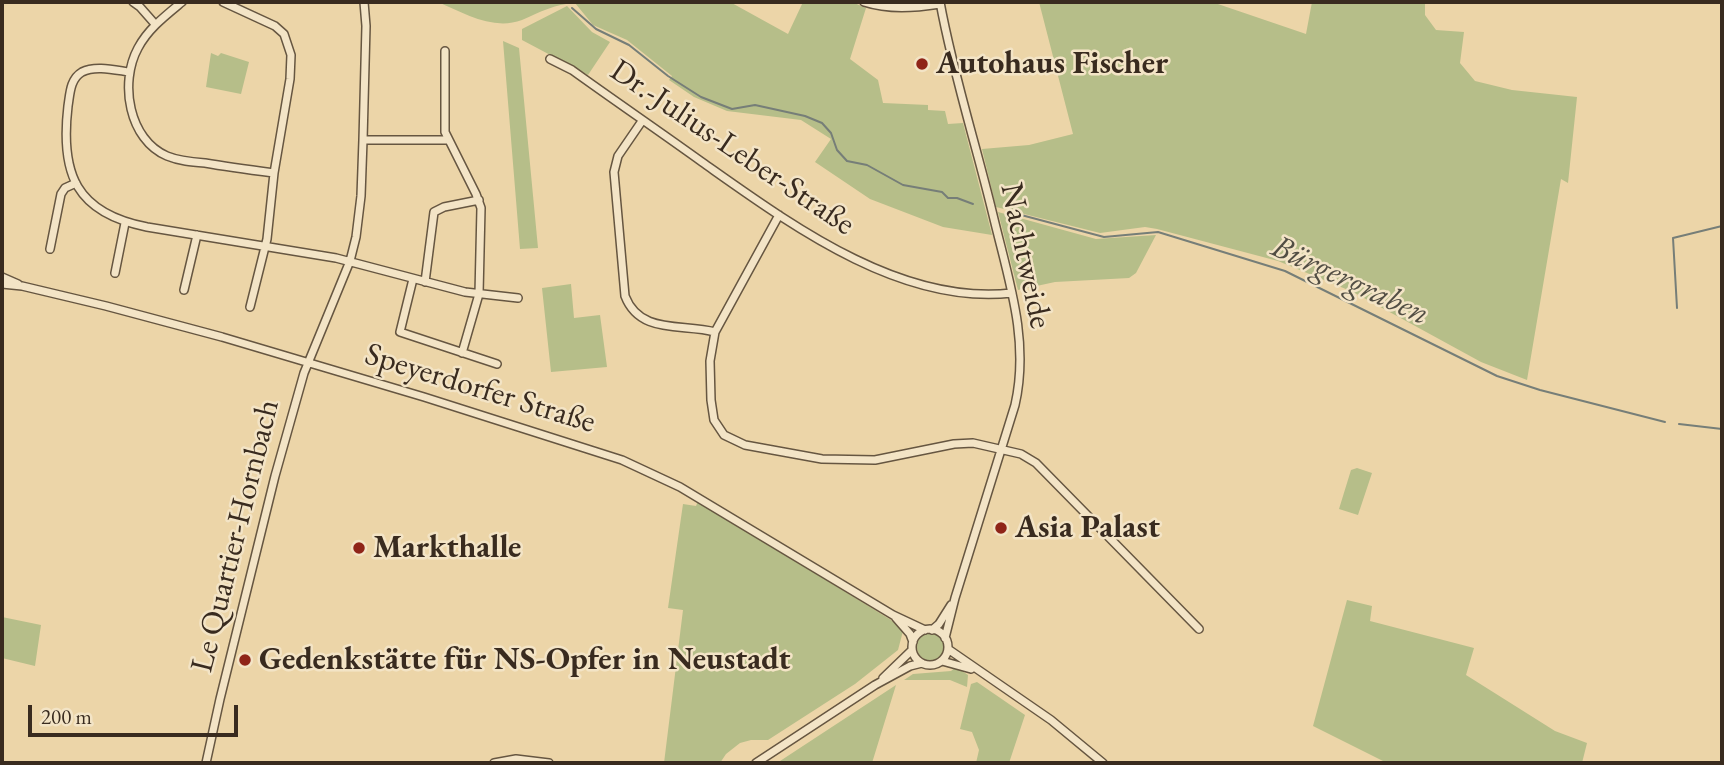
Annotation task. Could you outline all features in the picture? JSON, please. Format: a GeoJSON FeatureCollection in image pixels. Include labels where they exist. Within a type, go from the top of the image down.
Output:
{"type":"FeatureCollection","features":[{"type":"Feature","properties":{"kind":"street"},"geometry":{"type":"LineString","coordinates":[[133,2],[140,6],[155,24]]}},
{"type":"Feature","properties":{"kind":"street"},"geometry":{"type":"LineString","coordinates":[[182,2],[155,24],[138,48],[129,72],[134,119],[143,137],[155,149],[174,159],[274,173]]}},
{"type":"Feature","properties":{"kind":"street"},"geometry":{"type":"LineString","coordinates":[[223,2],[275,26],[284,34],[290,48],[291,72],[274,173],[266,247],[250,307]]}},
{"type":"Feature","properties":{"kind":"street","name":"Le Quartier-Hornbach"},"geometry":{"type":"LineString","coordinates":[[206,763],[275,476],[308,362],[350,261],[360,212],[366,26],[364,2]]}},
{"type":"Feature","properties":{"kind":"street","name":"Nachtweide"},"geometry":{"type":"LineString","coordinates":[[864,2],[897,8],[940,3],[1013,293],[1019,329],[1018,384],[1002,449],[945,638]]}},
{"type":"Feature","properties":{"kind":"street"},"geometry":{"type":"LineString","coordinates":[[444,51],[444,127],[479,200],[479,294],[462,353]]}},
{"type":"Feature","properties":{"kind":"street","name":"Dr.-Julius-Leber-Straße"},"geometry":{"type":"LineString","coordinates":[[550,59],[572,70],[779,215],[842,252],[915,282],[970,295],[1013,293]]}},
{"type":"Feature","properties":{"kind":"street"},"geometry":{"type":"LineString","coordinates":[[129,72],[89,69],[78,74],[72,84],[65,149],[76,183],[98,209],[125,223],[350,261],[479,294],[518,298]]}},
{"type":"Feature","properties":{"kind":"street"},"geometry":{"type":"LineString","coordinates":[[642,121],[618,156],[614,172],[625,296],[634,313],[646,321],[715,332]]}},
{"type":"Feature","properties":{"kind":"street"},"geometry":{"type":"LineString","coordinates":[[363,140],[448,140]]}},
{"type":"Feature","properties":{"kind":"street"},"geometry":{"type":"LineString","coordinates":[[50,249],[61,194],[65,188],[76,183]]}},
{"type":"Feature","properties":{"kind":"street"},"geometry":{"type":"LineString","coordinates":[[425,282],[434,212],[443,207],[479,200]]}},
{"type":"Feature","properties":{"kind":"street"},"geometry":{"type":"LineString","coordinates":[[779,215],[715,332],[710,361],[711,409],[718,429],[732,441],[783,453],[842,461],[875,460],[962,443],[984,444],[1021,454],[1036,463],[1199,629]]}},
{"type":"Feature","properties":{"kind":"street"},"geometry":{"type":"LineString","coordinates":[[115,273],[125,223]]}},
{"type":"Feature","properties":{"kind":"street"},"geometry":{"type":"LineString","coordinates":[[184,290],[197,235]]}},
{"type":"Feature","properties":{"kind":"street","name":"Speyerdorfer Straße"},"geometry":{"type":"LineString","coordinates":[[2,277],[22,285],[308,362],[565,440],[647,470],[691,493],[893,615],[928,630]]}},
{"type":"Feature","properties":{"kind":"street"},"geometry":{"type":"LineString","coordinates":[[413,279],[400,332],[497,364]]}},
{"type":"Feature","properties":{"kind":"street","name":"Speyerdorfer Straße"},"geometry":{"type":"LineString","coordinates":[[2,284],[22,285]]}},
{"type":"Feature","properties":{"kind":"street","name":"Nachtweide"},"geometry":{"type":"LineString","coordinates":[[928,630],[941,622],[955,598]]}},
{"type":"Feature","properties":{"kind":"street","name":"Speyerdorfer Straße"},"geometry":{"type":"LineString","coordinates":[[893,615],[910,634],[913,646]]}},
{"type":"Feature","properties":{"kind":"street"},"geometry":{"type":"LineString","coordinates":[[875,685],[913,646],[919,634],[928,630],[940,633],[945,638],[948,649],[1051,720],[1103,763]]}},
{"type":"Feature","properties":{"kind":"street"},"geometry":{"type":"LineString","coordinates":[[913,646],[915,657],[922,663]]}},
{"type":"Feature","properties":{"kind":"street"},"geometry":{"type":"LineString","coordinates":[[756,763],[875,685],[910,666],[922,663],[933,665],[942,661],[948,649]]}},
{"type":"Feature","properties":{"kind":"street"},"geometry":{"type":"LineString","coordinates":[[942,661],[979,672]]}},
{"type":"Feature","properties":{"kind":"street"},"geometry":{"type":"LineString","coordinates":[[494,763],[516,759],[549,763]]}},
{"type":"Feature","properties":{"kind":"green space"},"geometry":{"type":"Polygon","coordinates":[[[438,2],[730,2],[788,34],[803,2],[852,2],[866,8],[850,59],[878,80],[883,103],[928,105],[928,110],[945,111],[948,124],[963,123],[992,235],[943,227],[870,199],[815,162],[831,139],[801,120],[727,111],[694,97],[669,80],[672,76],[627,40],[593,25],[575,3],[554,7],[511,23],[500,23],[479,19],[438,2]]]}},
{"type":"Feature","properties":{"kind":"green space"},"geometry":{"type":"Polygon","coordinates":[[[1039,2],[1212,2],[1306,34],[1312,2],[1425,2],[1425,15],[1436,30],[1464,32],[1460,63],[1475,81],[1512,90],[1577,97],[1568,183],[1561,179],[1527,380],[1481,362],[1353,292],[1278,261],[1157,229],[1145,227],[1100,233],[996,207],[982,149],[1029,145],[1073,134],[1039,2]]]}},
{"type":"Feature","properties":{"kind":"green space"},"geometry":{"type":"Polygon","coordinates":[[[567,6],[592,32],[610,42],[588,75],[522,40],[522,29],[567,6]]]}},
{"type":"Feature","properties":{"kind":"green space"},"geometry":{"type":"Polygon","coordinates":[[[503,41],[519,48],[538,248],[520,249],[503,41]]]}},
{"type":"Feature","properties":{"kind":"green space"},"geometry":{"type":"Polygon","coordinates":[[[211,53],[218,56],[221,53],[249,62],[241,94],[206,87],[211,53]]]}},
{"type":"Feature","properties":{"kind":"green space"},"geometry":{"type":"Polygon","coordinates":[[[998,212],[1096,239],[1156,235],[1136,273],[1129,278],[1055,282],[1018,290],[998,212]]]}},
{"type":"Feature","properties":{"kind":"green space"},"geometry":{"type":"Polygon","coordinates":[[[571,284],[574,318],[600,315],[607,367],[551,372],[542,288],[571,284]]]}},
{"type":"Feature","properties":{"kind":"green space"},"geometry":{"type":"Polygon","coordinates":[[[1357,468],[1372,473],[1358,515],[1339,509],[1351,470],[1357,468]]]}},
{"type":"Feature","properties":{"kind":"green space"},"geometry":{"type":"Polygon","coordinates":[[[698,501],[891,620],[903,631],[898,650],[855,684],[768,740],[740,743],[726,754],[720,763],[664,763],[683,610],[668,608],[683,504],[696,506],[698,501]]]}},
{"type":"Feature","properties":{"kind":"green space"},"geometry":{"type":"Polygon","coordinates":[[[1347,600],[1372,606],[1370,621],[1474,648],[1466,675],[1555,731],[1587,743],[1582,763],[1387,763],[1313,726],[1347,600]]]}},
{"type":"Feature","properties":{"kind":"green space"},"geometry":{"type":"Polygon","coordinates":[[[2,617],[41,625],[35,666],[2,658],[2,617]]]}},
{"type":"Feature","properties":{"kind":"green space"},"geometry":{"type":"Polygon","coordinates":[[[931,633],[941,637],[945,647],[941,657],[931,661],[921,657],[917,647],[921,637],[931,633]]]}},
{"type":"Feature","properties":{"kind":"green space"},"geometry":{"type":"Polygon","coordinates":[[[956,667],[968,675],[967,687],[950,680],[904,680],[913,674],[951,671],[956,667]]]}},
{"type":"Feature","properties":{"kind":"green space"},"geometry":{"type":"Polygon","coordinates":[[[977,682],[1025,715],[1009,763],[976,763],[979,750],[972,732],[960,729],[971,684],[977,682]]]}},
{"type":"Feature","properties":{"kind":"green space"},"geometry":{"type":"Polygon","coordinates":[[[896,685],[872,763],[777,763],[896,685]]]}},
{"type":"Feature","properties":{"kind":"waterway","name":"Bürgergraben"},"geometry":{"type":"LineString","coordinates":[[572,8],[596,29],[629,45],[668,76],[701,97],[732,109],[755,105],[805,116],[822,123],[831,133],[837,150],[847,161],[867,165],[903,185],[942,192],[948,198],[957,198],[973,204]]}},
{"type":"Feature","properties":{"kind":"waterway","name":"Bürgergraben"},"geometry":{"type":"LineString","coordinates":[[1010,212],[1104,237],[1158,232],[1285,271],[1497,376],[1540,390],[1665,422]]}},
{"type":"Feature","properties":{"kind":"waterway"},"geometry":{"type":"LineString","coordinates":[[1677,308],[1673,238],[1722,226]]}},
{"type":"Feature","properties":{"kind":"waterway","name":"Bürgergraben"},"geometry":{"type":"LineString","coordinates":[[1679,424],[1722,429]]}},
{"type":"Feature","properties":{"kind":"place","name":"Autohaus Fischer"},"geometry":{"type":"Point","coordinates":[922,64]}},
{"type":"Feature","properties":{"kind":"place","name":"Asia Palast"},"geometry":{"type":"Point","coordinates":[1001,528]}},
{"type":"Feature","properties":{"kind":"place","name":"Markthalle"},"geometry":{"type":"Point","coordinates":[359,548]}},
{"type":"Feature","properties":{"kind":"place","name":"Gedenkstätte für NS-Opfer in Neustadt"},"geometry":{"type":"Point","coordinates":[245,660]}}]}
